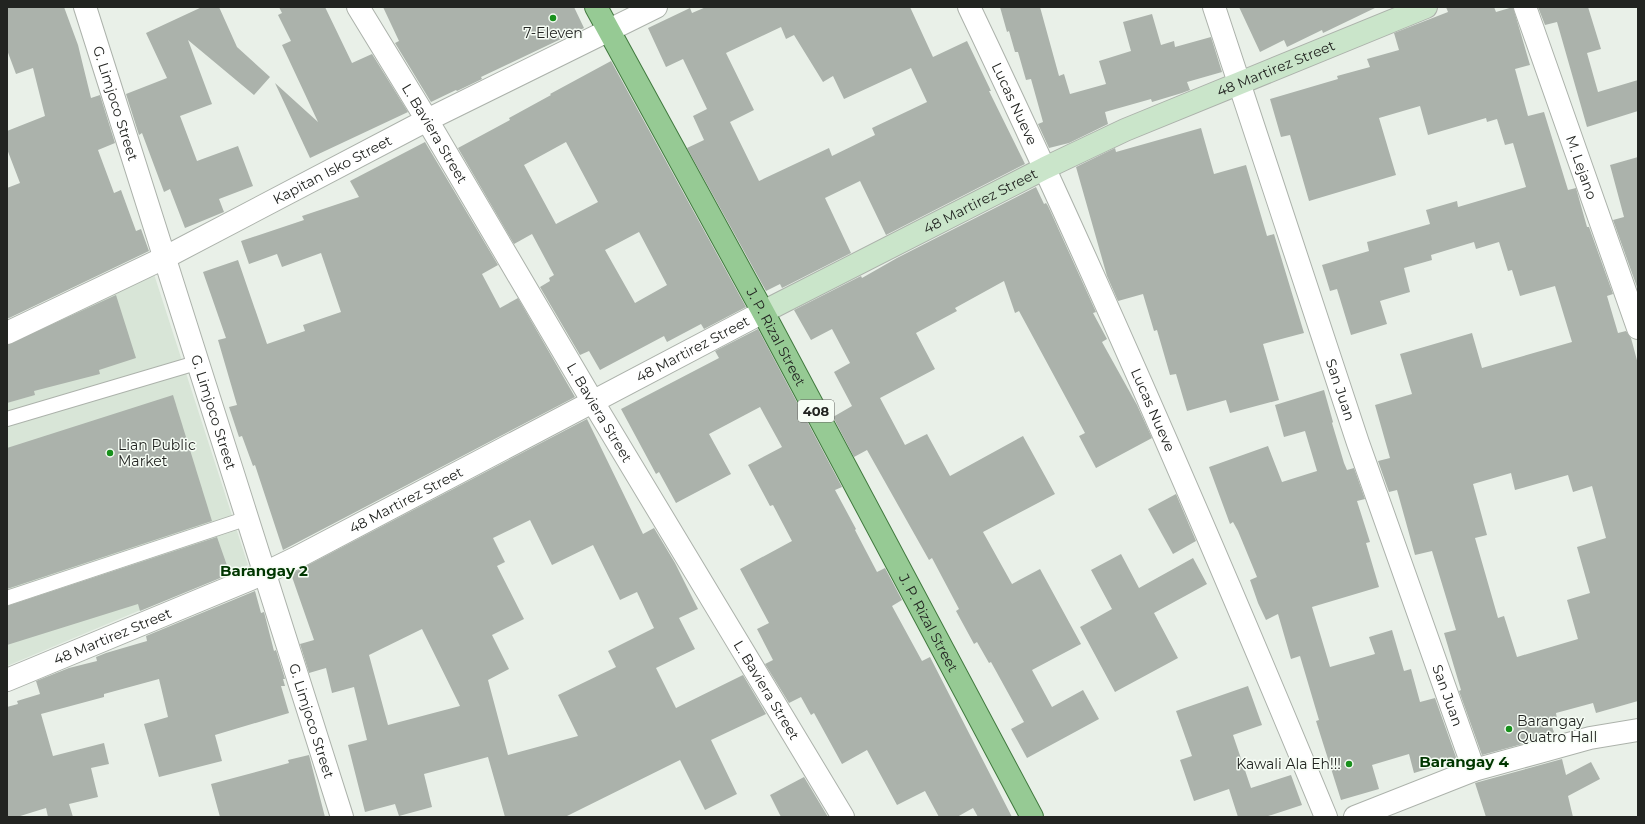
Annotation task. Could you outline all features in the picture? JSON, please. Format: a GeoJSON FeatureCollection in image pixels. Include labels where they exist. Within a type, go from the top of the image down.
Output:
{"type":"FeatureCollection","features":[{"type":"Feature","properties":{"kind":"main road","name":"J. P. Rizal Street"},"geometry":{"type":"LineString","coordinates":[[596,7],[763,312],[1032,817]]}},
{"type":"Feature","properties":{"kind":"street","name":"G. Limjoco Street"},"geometry":{"type":"LineString","coordinates":[[85,7],[196,363],[248,518],[342,817]]}},
{"type":"Feature","properties":{"kind":"street","name":"L. Baviera Street"},"geometry":{"type":"LineString","coordinates":[[358,7],[427,120],[593,402],[843,817]]}},
{"type":"Feature","properties":{"kind":"street","name":"Kapitan Isko Street"},"geometry":{"type":"LineString","coordinates":[[7,332],[164,258],[427,120],[656,7]]}},
{"type":"Feature","properties":{"kind":"street","name":"Lucas Nueve"},"geometry":{"type":"LineString","coordinates":[[969,7],[1045,168],[1209,539],[1326,817]]}},
{"type":"Feature","properties":{"kind":"street","name":"San Juan"},"geometry":{"type":"LineString","coordinates":[[1214,7],[1358,443],[1474,770]]}},
{"type":"Feature","properties":{"kind":"street","name":"48 Martirez Street"},"geometry":{"type":"LineString","coordinates":[[7,680],[265,573],[763,312],[1045,168],[1125,130],[1239,85],[1426,7]]}},
{"type":"Feature","properties":{"kind":"street","name":"M. Lejano"},"geometry":{"type":"LineString","coordinates":[[1524,7],[1638,328]]}},
{"type":"Feature","properties":{"kind":"street"},"geometry":{"type":"LineString","coordinates":[[1355,817],[1474,770],[1590,738],[1638,730]]}},
{"type":"Feature","properties":{"kind":"lane"},"geometry":{"type":"LineString","coordinates":[[7,419],[196,363]]}},
{"type":"Feature","properties":{"kind":"lane"},"geometry":{"type":"LineString","coordinates":[[7,598],[248,518]]}},
{"type":"Feature","properties":{"kind":"shaded area","name":"Lian Public Market"},"geometry":{"type":"Polygon","coordinates":[[[153,271],[248,565],[7,666],[7,340],[153,271]]]}},
{"type":"Feature","properties":{"kind":"building"},"geometry":{"type":"Polygon","coordinates":[[[7,7],[64,7],[78,45],[91,98],[100,95],[115,143],[98,150],[114,193],[121,190],[136,231],[141,229],[149,251],[7,319],[7,188],[20,183],[7,149],[7,131],[45,116],[33,68],[16,74],[7,50],[7,7]]]}},
{"type":"Feature","properties":{"kind":"building"},"geometry":{"type":"Polygon","coordinates":[[[202,7],[219,7],[237,47],[270,77],[254,95],[188,40],[212,104],[180,116],[197,161],[238,146],[253,186],[219,199],[224,212],[185,228],[170,189],[164,192],[142,133],[139,135],[126,94],[167,78],[146,33],[202,7]]]}},
{"type":"Feature","properties":{"kind":"building"},"geometry":{"type":"Polygon","coordinates":[[[279,7],[325,7],[352,63],[372,54],[408,112],[310,158],[275,83],[318,122],[282,45],[291,41],[278,15],[282,13],[279,7]]]}},
{"type":"Feature","properties":{"kind":"building"},"geometry":{"type":"Polygon","coordinates":[[[383,7],[574,7],[584,28],[481,77],[482,79],[431,102],[395,43],[399,41],[383,7]]]}},
{"type":"Feature","properties":{"kind":"building"},"geometry":{"type":"Polygon","coordinates":[[[706,7],[910,7],[933,57],[967,41],[991,91],[989,91],[1025,164],[886,235],[860,181],[825,198],[851,253],[782,288],[780,284],[766,291],[687,148],[704,140],[693,116],[707,109],[683,59],[666,67],[648,28],[690,8],[692,13],[706,7]],[[781,27],[726,53],[754,110],[730,122],[759,181],[829,148],[832,156],[875,135],[872,128],[927,102],[911,68],[844,99],[833,76],[823,82],[794,35],[786,39],[781,27]]]}},
{"type":"Feature","properties":{"kind":"building"},"geometry":{"type":"Polygon","coordinates":[[[1000,7],[1040,7],[1059,76],[1064,74],[1070,94],[1106,84],[1099,61],[1131,51],[1123,22],[1152,14],[1161,45],[1174,41],[1175,47],[1211,37],[1222,72],[1187,82],[1190,90],[1182,93],[1152,102],[1151,99],[1105,112],[1108,124],[1069,143],[1049,148],[1038,124],[1043,122],[1031,79],[1026,80],[1018,52],[1015,52],[1009,31],[1007,32],[1000,7]]]}},
{"type":"Feature","properties":{"kind":"building"},"geometry":{"type":"Polygon","coordinates":[[[1239,7],[1377,7],[1323,33],[1322,30],[1287,47],[1284,40],[1260,52],[1239,7]]]}},
{"type":"Feature","properties":{"kind":"building"},"geometry":{"type":"Polygon","coordinates":[[[1446,7],[1494,7],[1496,12],[1513,7],[1530,65],[1515,69],[1528,116],[1544,112],[1568,190],[1576,188],[1587,227],[1589,227],[1613,294],[1607,296],[1618,333],[1626,331],[1631,338],[1638,364],[1638,701],[1596,713],[1593,703],[1556,713],[1557,719],[1550,721],[1555,735],[1482,755],[1459,691],[1461,690],[1444,633],[1456,630],[1432,551],[1415,555],[1397,490],[1389,492],[1378,461],[1390,458],[1375,405],[1412,394],[1400,354],[1472,333],[1482,368],[1572,342],[1555,286],[1520,296],[1512,270],[1508,271],[1499,242],[1476,249],[1474,242],[1431,255],[1432,260],[1404,268],[1410,292],[1380,301],[1387,324],[1351,335],[1337,289],[1330,291],[1322,265],[1369,251],[1367,242],[1430,224],[1426,210],[1457,201],[1458,207],[1526,187],[1513,143],[1505,145],[1497,119],[1487,122],[1486,118],[1428,135],[1420,106],[1379,118],[1396,175],[1309,201],[1290,135],[1281,137],[1270,99],[1338,79],[1337,76],[1370,67],[1367,59],[1399,50],[1394,33],[1448,12],[1446,7]],[[1511,473],[1473,484],[1487,535],[1475,538],[1498,618],[1504,616],[1517,657],[1578,639],[1567,600],[1590,593],[1577,547],[1606,538],[1592,486],[1573,492],[1568,475],[1515,490],[1511,473]]]}},
{"type":"Feature","properties":{"kind":"building"},"geometry":{"type":"Polygon","coordinates":[[[1538,7],[1588,7],[1601,49],[1587,53],[1598,92],[1638,80],[1638,111],[1587,127],[1557,22],[1545,25],[1538,7]]]}},
{"type":"Feature","properties":{"kind":"building"},"geometry":{"type":"Polygon","coordinates":[[[611,61],[746,307],[704,329],[701,324],[667,342],[664,336],[600,370],[589,351],[580,355],[540,287],[550,281],[549,278],[554,275],[532,234],[514,244],[458,148],[510,120],[509,118],[551,95],[550,94],[611,61]],[[566,142],[524,165],[556,224],[598,202],[566,142]],[[639,232],[605,250],[635,303],[667,285],[639,232]]]}},
{"type":"Feature","properties":{"kind":"building"},"geometry":{"type":"Polygon","coordinates":[[[1201,128],[1214,174],[1246,165],[1267,236],[1274,234],[1304,333],[1263,344],[1279,400],[1230,413],[1226,400],[1187,411],[1176,374],[1170,375],[1157,330],[1154,331],[1143,294],[1118,301],[1107,276],[1076,167],[1115,148],[1116,152],[1201,128]]]}},
{"type":"Feature","properties":{"kind":"building"},"geometry":{"type":"Polygon","coordinates":[[[425,142],[498,265],[482,274],[500,308],[518,298],[575,397],[283,550],[255,465],[253,466],[242,436],[239,437],[229,407],[237,405],[218,340],[226,338],[203,272],[238,260],[267,344],[305,331],[303,325],[341,312],[321,253],[282,267],[277,254],[249,264],[241,241],[304,220],[302,216],[359,197],[350,181],[425,142]]]}},
{"type":"Feature","properties":{"kind":"building"},"geometry":{"type":"Polygon","coordinates":[[[1638,157],[1637,287],[1613,220],[1624,217],[1610,165],[1638,157]]]}},
{"type":"Feature","properties":{"kind":"building"},"geometry":{"type":"Polygon","coordinates":[[[1036,187],[1044,204],[1046,203],[1048,206],[1096,312],[1093,313],[1107,339],[1102,342],[1137,405],[1152,438],[1096,468],[1079,436],[1085,433],[1019,311],[1015,313],[1004,281],[955,308],[957,311],[916,333],[935,369],[880,398],[905,445],[927,434],[950,476],[1023,436],[1055,494],[983,532],[1012,584],[1040,569],[1081,644],[1032,670],[1052,707],[1083,690],[1099,719],[1027,758],[1011,729],[1024,722],[991,662],[989,663],[977,642],[974,644],[956,611],[959,609],[932,558],[929,560],[867,450],[854,457],[833,417],[852,406],[834,372],[850,363],[832,329],[811,340],[794,310],[861,276],[862,278],[897,258],[1036,187]]]}},
{"type":"Feature","properties":{"kind":"building"},"geometry":{"type":"Polygon","coordinates":[[[116,295],[136,358],[99,370],[100,374],[34,391],[35,395],[7,403],[7,345],[116,295]]]}},
{"type":"Feature","properties":{"kind":"building"},"geometry":{"type":"Polygon","coordinates":[[[758,329],[842,487],[835,490],[877,572],[885,568],[902,600],[892,606],[922,661],[930,657],[1012,817],[978,817],[973,808],[957,817],[939,817],[925,791],[897,805],[867,750],[842,764],[814,713],[811,715],[801,697],[789,703],[765,664],[773,660],[757,629],[769,623],[740,569],[792,541],[773,505],[770,506],[748,465],[782,447],[760,407],[709,434],[731,474],[676,503],[659,472],[656,474],[621,409],[719,358],[715,351],[758,329]]]}},
{"type":"Feature","properties":{"kind":"building"},"geometry":{"type":"Polygon","coordinates":[[[1324,390],[1344,463],[1347,470],[1354,468],[1365,499],[1357,501],[1370,542],[1366,543],[1379,587],[1312,607],[1330,667],[1375,654],[1369,637],[1392,630],[1404,671],[1411,669],[1420,702],[1435,698],[1457,760],[1414,773],[1409,754],[1372,765],[1379,789],[1341,800],[1316,721],[1319,720],[1300,656],[1291,659],[1278,614],[1266,620],[1250,580],[1257,577],[1238,531],[1233,522],[1230,524],[1209,467],[1268,446],[1282,482],[1317,471],[1305,431],[1284,437],[1275,405],[1324,390]]]}},
{"type":"Feature","properties":{"kind":"building"},"geometry":{"type":"Polygon","coordinates":[[[173,395],[212,521],[7,589],[7,448],[173,395]]]}},
{"type":"Feature","properties":{"kind":"building"},"geometry":{"type":"Polygon","coordinates":[[[587,419],[643,534],[654,528],[675,563],[698,609],[679,618],[695,649],[656,668],[676,708],[743,675],[766,714],[711,740],[737,794],[705,810],[680,760],[565,817],[505,817],[488,757],[424,774],[432,807],[399,816],[395,804],[365,812],[348,745],[367,740],[354,687],[332,693],[326,668],[309,673],[300,644],[314,640],[291,574],[587,419]],[[530,520],[493,538],[505,562],[497,566],[524,619],[492,635],[509,669],[488,680],[508,755],[578,736],[558,695],[616,667],[608,651],[654,628],[637,592],[620,600],[593,545],[552,565],[530,520]],[[422,629],[369,655],[388,725],[460,706],[422,629]]]}},
{"type":"Feature","properties":{"kind":"building"},"geometry":{"type":"Polygon","coordinates":[[[1176,494],[1196,541],[1173,554],[1148,509],[1176,494]]]}},
{"type":"Feature","properties":{"kind":"building"},"geometry":{"type":"Polygon","coordinates":[[[217,537],[230,574],[140,611],[138,604],[7,645],[7,606],[217,537]]]}},
{"type":"Feature","properties":{"kind":"building"},"geometry":{"type":"Polygon","coordinates":[[[1121,554],[1139,588],[1193,558],[1207,584],[1154,613],[1178,658],[1115,692],[1080,627],[1112,609],[1091,570],[1121,554]]]}},
{"type":"Feature","properties":{"kind":"building"},"geometry":{"type":"Polygon","coordinates":[[[255,591],[261,613],[264,612],[274,651],[276,650],[285,679],[283,679],[285,686],[281,686],[289,713],[215,735],[222,761],[159,777],[144,724],[168,717],[159,679],[104,694],[104,697],[41,714],[53,756],[104,743],[109,764],[91,768],[98,797],[69,804],[73,817],[48,817],[46,808],[17,817],[7,817],[7,707],[18,704],[17,701],[40,694],[36,681],[69,668],[97,661],[96,657],[106,653],[147,641],[146,636],[255,591]]]}},
{"type":"Feature","properties":{"kind":"building"},"geometry":{"type":"Polygon","coordinates":[[[1248,686],[1262,725],[1233,735],[1251,788],[1291,775],[1302,805],[1265,817],[1238,817],[1229,789],[1194,801],[1180,760],[1192,756],[1176,711],[1248,686]]]}},
{"type":"Feature","properties":{"kind":"building"},"geometry":{"type":"Polygon","coordinates":[[[309,755],[325,817],[220,817],[211,784],[289,763],[288,760],[309,755]]]}},
{"type":"Feature","properties":{"kind":"building"},"geometry":{"type":"Polygon","coordinates":[[[1562,759],[1566,775],[1591,762],[1600,779],[1568,796],[1573,817],[1486,817],[1475,783],[1562,759]]]}},
{"type":"Feature","properties":{"kind":"building"},"geometry":{"type":"Polygon","coordinates":[[[804,777],[828,817],[781,817],[770,795],[804,777]]]}},
{"type":"Feature","properties":{"kind":"place","name":"7-Eleven"},"geometry":{"type":"Point","coordinates":[553,18]}},
{"type":"Feature","properties":{"kind":"place","name":"Lian Public Market"},"geometry":{"type":"Point","coordinates":[110,453]}},
{"type":"Feature","properties":{"kind":"place","name":"Barangay Quatro Hall"},"geometry":{"type":"Point","coordinates":[1509,729]}},
{"type":"Feature","properties":{"kind":"place","name":"Kawali Ala Eh!!!"},"geometry":{"type":"Point","coordinates":[1349,764]}},
{"type":"Feature","properties":{"kind":"district","name":"Barangay 2"},"geometry":{"type":"Point","coordinates":[264,570]}},
{"type":"Feature","properties":{"kind":"district","name":"Barangay 4"},"geometry":{"type":"Point","coordinates":[1464,761]}}]}
